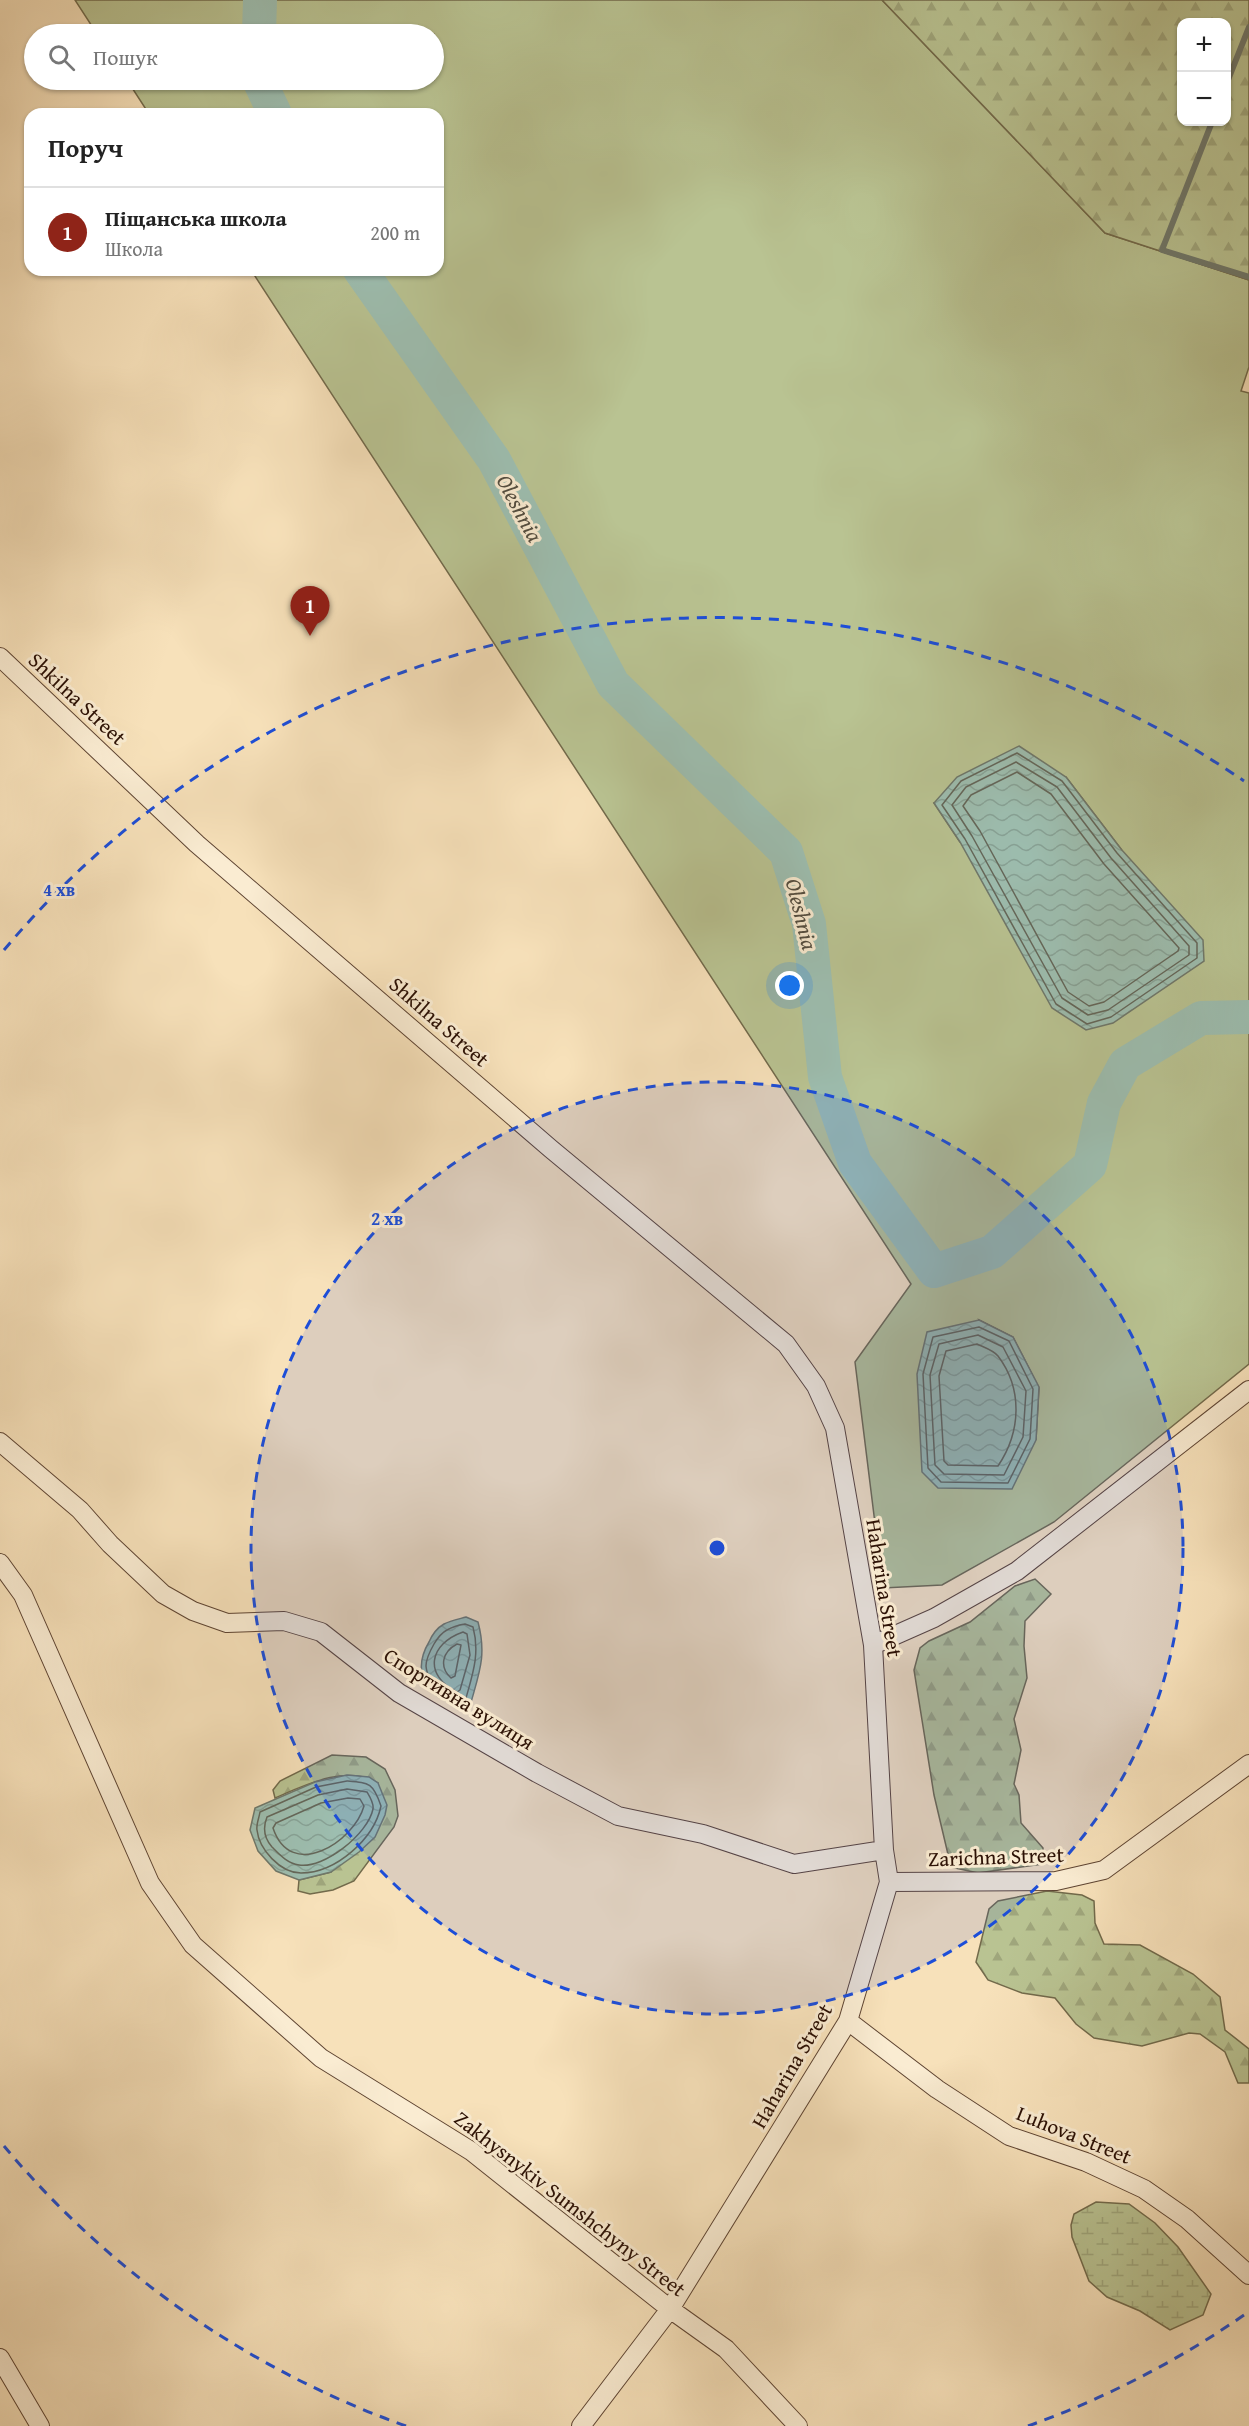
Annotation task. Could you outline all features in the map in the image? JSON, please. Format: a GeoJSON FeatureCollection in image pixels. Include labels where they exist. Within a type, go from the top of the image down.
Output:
{"type":"FeatureCollection","features":[{"type":"Feature","properties":{"kind":"street","name":"Shkilna Street"},"geometry":{"type":"LineString","coordinates":[[0,657],[197,844],[551,1149],[786,1344],[816,1386],[835,1428]]}},
{"type":"Feature","properties":{"kind":"street"},"geometry":{"type":"LineString","coordinates":[[873,1645],[934,1618],[1017,1571],[1249,1390]]}},
{"type":"Feature","properties":{"kind":"street","name":"Haharina Street"},"geometry":{"type":"LineString","coordinates":[[581,2426],[670,2309],[848,2021],[889,1882],[884,1850],[873,1645],[835,1428]]}},
{"type":"Feature","properties":{"kind":"street","name":"Спортивна вулиця"},"geometry":{"type":"LineString","coordinates":[[0,1442],[80,1510],[110,1544],[163,1594],[193,1611],[227,1623],[284,1621],[321,1632],[399,1693],[537,1773],[618,1816],[704,1834],[794,1864],[884,1850]]}},
{"type":"Feature","properties":{"kind":"street","name":"Zakhysnykiv Sumshchyny Street"},"geometry":{"type":"LineString","coordinates":[[0,1563],[23,1595],[150,1882],[193,1945],[321,2058],[471,2151],[670,2309],[726,2349],[798,2426]]}},
{"type":"Feature","properties":{"kind":"street","name":"Zarichna Street"},"geometry":{"type":"LineString","coordinates":[[889,1882],[1056,1881],[1104,1870],[1249,1764]]}},
{"type":"Feature","properties":{"kind":"street","name":"Luhova Street"},"geometry":{"type":"LineString","coordinates":[[848,2021],[937,2090],[1009,2136],[1086,2162],[1144,2189],[1187,2219],[1249,2275]]}},
{"type":"Feature","properties":{"kind":"street"},"geometry":{"type":"LineString","coordinates":[[0,2358],[40,2426]]}},
{"type":"Feature","properties":{"kind":"green space"},"geometry":{"type":"Polygon","coordinates":[[[75,0],[882,0],[1105,233],[1249,280],[1249,367],[1241,391],[1249,393],[1249,1364],[1054,1522],[942,1585],[883,1588],[855,1362],[911,1284],[255,276],[444,276],[444,108],[145,108],[133,90],[444,90],[444,24],[91,24],[75,0]],[[1066,777],[934,803],[960,842],[1121,849],[1066,777]],[[979,1320],[1036,1440],[1039,1388],[1013,1337],[979,1320]]]}},
{"type":"Feature","properties":{"kind":"green space"},"geometry":{"type":"Polygon","coordinates":[[[882,0],[1249,0],[1249,280],[1105,233],[882,0]]]}},
{"type":"Feature","properties":{"kind":"green space"},"geometry":{"type":"Polygon","coordinates":[[[1035,1579],[1051,1594],[1025,1621],[1024,1646],[1027,1678],[1014,1719],[1021,1750],[1014,1784],[1019,1795],[1021,1823],[1043,1848],[1042,1864],[978,1873],[951,1867],[934,1795],[914,1670],[920,1648],[929,1641],[970,1622],[1015,1586],[1035,1579]]]}},
{"type":"Feature","properties":{"kind":"green space"},"geometry":{"type":"Polygon","coordinates":[[[332,1755],[366,1757],[385,1769],[395,1790],[398,1816],[394,1827],[354,1881],[333,1890],[310,1894],[298,1891],[299,1880],[331,1872],[378,1783],[366,1778],[340,1776],[326,1778],[275,1798],[273,1790],[280,1781],[332,1755]]]}},
{"type":"Feature","properties":{"kind":"green space"},"geometry":{"type":"Polygon","coordinates":[[[1047,1891],[1082,1895],[1094,1901],[1095,1923],[1104,1944],[1140,1945],[1193,1974],[1220,1997],[1225,2030],[1249,2049],[1249,2083],[1238,2083],[1225,2052],[1200,2034],[1189,2033],[1142,2046],[1094,2038],[1076,2024],[1055,1998],[1022,1993],[988,1980],[976,1962],[989,1909],[998,1901],[1047,1891]]]}},
{"type":"Feature","properties":{"kind":"green space"},"geometry":{"type":"Polygon","coordinates":[[[1096,2202],[1129,2204],[1155,2223],[1178,2247],[1211,2294],[1203,2315],[1170,2330],[1140,2311],[1107,2297],[1089,2281],[1072,2237],[1071,2225],[1074,2214],[1096,2202]]]}},
{"type":"Feature","properties":{"kind":"water"},"geometry":{"type":"Polygon","coordinates":[[[1019,746],[1066,777],[1121,849],[1203,940],[1204,961],[1113,1023],[1086,1030],[1052,1008],[960,842],[934,803],[957,777],[1019,746]]]}},
{"type":"Feature","properties":{"kind":"water"},"geometry":{"type":"Polygon","coordinates":[[[979,1320],[1013,1337],[1039,1387],[1036,1440],[1012,1489],[938,1488],[922,1472],[917,1374],[927,1332],[979,1320]]]}},
{"type":"Feature","properties":{"kind":"water"},"geometry":{"type":"Polygon","coordinates":[[[466,1617],[478,1622],[482,1645],[481,1664],[470,1706],[457,1704],[435,1695],[423,1677],[421,1667],[423,1655],[437,1630],[446,1623],[466,1617]]]}},
{"type":"Feature","properties":{"kind":"water"},"geometry":{"type":"Polygon","coordinates":[[[347,1775],[369,1777],[378,1783],[387,1805],[375,1837],[331,1872],[299,1880],[276,1871],[258,1851],[250,1830],[255,1808],[315,1782],[347,1775]]]}},
{"type":"Feature","properties":{"kind":"waterway","name":"Oleshnia"},"geometry":{"type":"LineString","coordinates":[[259,24],[260,0]]}},
{"type":"Feature","properties":{"kind":"waterway"},"geometry":{"type":"LineString","coordinates":[[1231,72],[1249,27]]}},
{"type":"Feature","properties":{"kind":"waterway","name":"Oleshnia"},"geometry":{"type":"LineString","coordinates":[[264,90],[272,108]]}},
{"type":"Feature","properties":{"kind":"waterway"},"geometry":{"type":"LineString","coordinates":[[1210,126],[1162,250],[1249,277]]}},
{"type":"Feature","properties":{"kind":"waterway","name":"Oleshnia"},"geometry":{"type":"LineString","coordinates":[[364,276],[494,460],[613,684],[786,852],[809,924],[825,1077],[855,1163],[934,1271],[992,1252],[1090,1165],[1104,1103],[1125,1064],[1201,1018],[1249,1017]]}},
{"type":"Feature","properties":{"kind":"place","name":"Піщанська школа"},"geometry":{"type":"Point","coordinates":[310,636]}}]}
